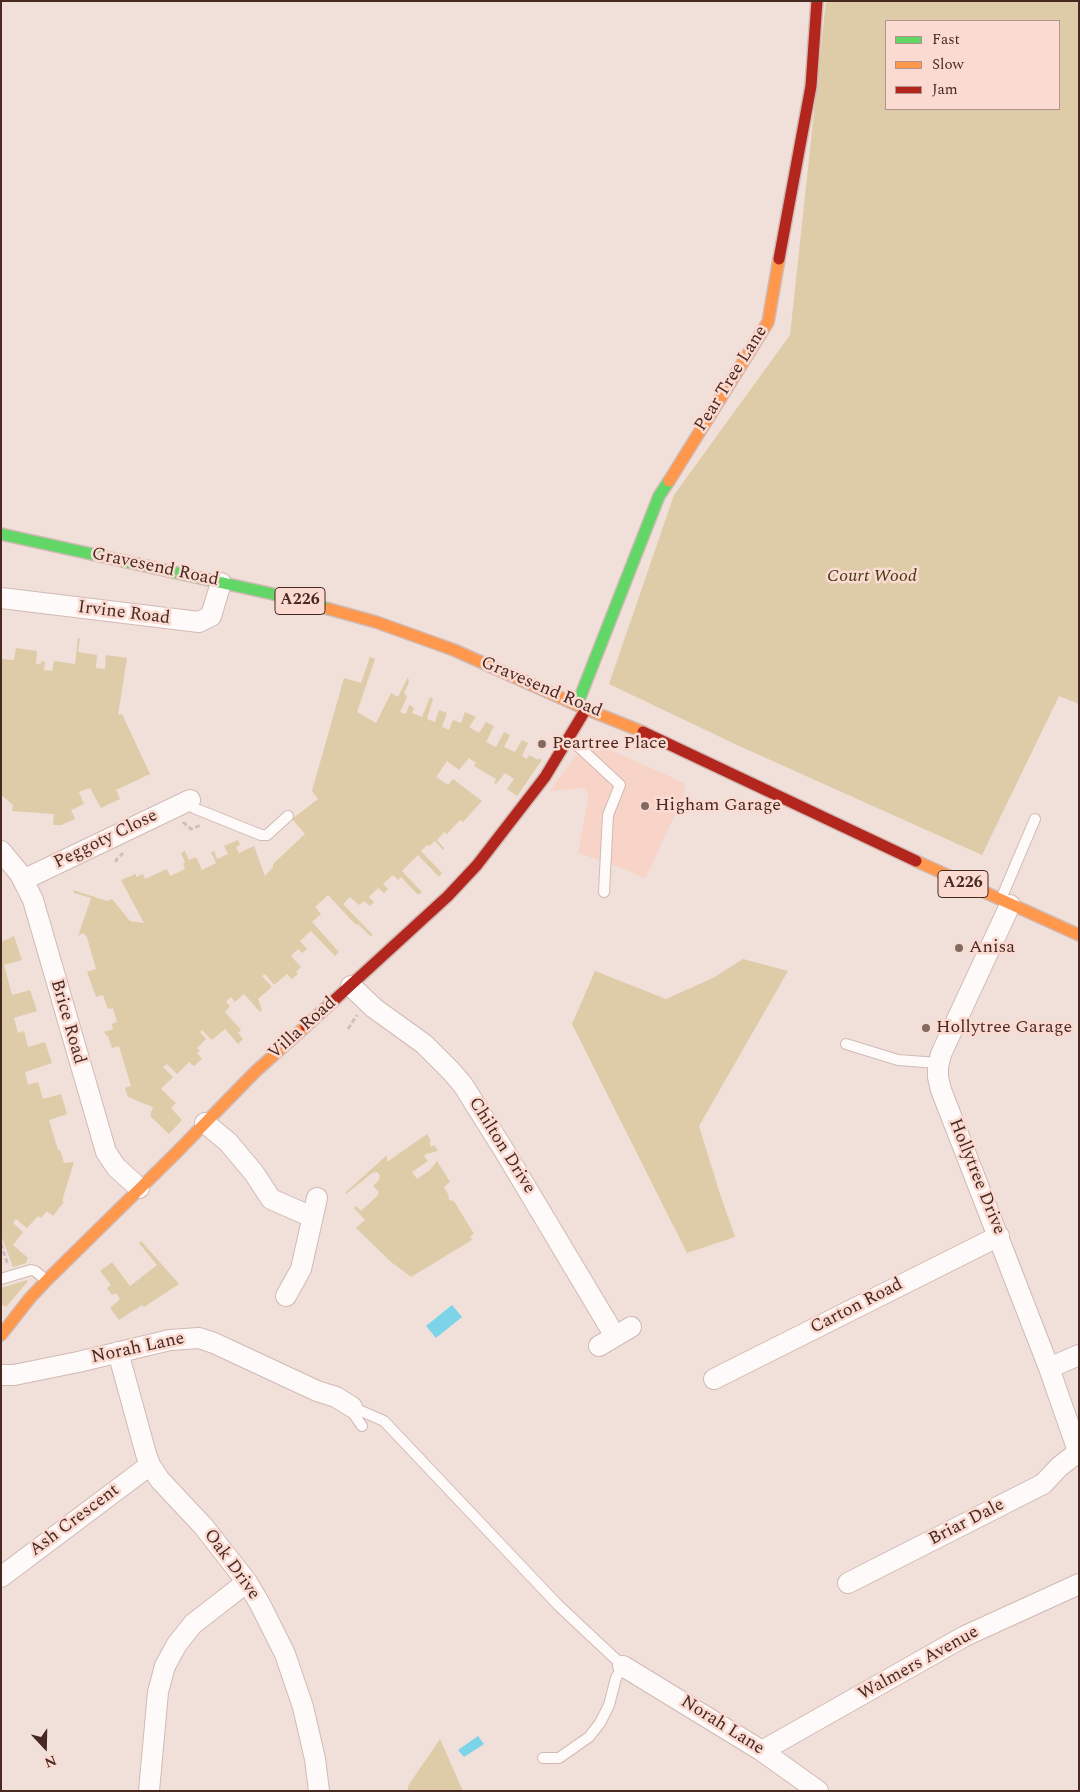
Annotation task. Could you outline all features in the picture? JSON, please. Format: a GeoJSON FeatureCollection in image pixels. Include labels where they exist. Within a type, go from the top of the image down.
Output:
{"type":"FeatureCollection","features":[{"type":"Feature","properties":{"kind":"street","name":"Pear Tree Lane"},"geometry":{"type":"LineString","coordinates":[[582,707],[658,496],[768,322],[811,86],[817,1]]}},
{"type":"Feature","properties":{"kind":"street","name":"Gravesend Road"},"geometry":{"type":"LineString","coordinates":[[1,534],[273,594],[376,622],[454,650],[582,707],[652,735],[1005,903],[1079,935]]}},
{"type":"Feature","properties":{"kind":"street","name":"Irvine Road"},"geometry":{"type":"LineString","coordinates":[[1,598],[199,622],[211,616],[221,582]]}},
{"type":"Feature","properties":{"kind":"street","name":"Villa Road"},"geometry":{"type":"LineString","coordinates":[[1,1335],[24,1305],[47,1280],[255,1072],[448,896],[477,865],[545,777],[568,741],[582,707]]}},
{"type":"Feature","properties":{"kind":"street","name":"Peggoty Close"},"geometry":{"type":"LineString","coordinates":[[23,880],[190,800]]}},
{"type":"Feature","properties":{"kind":"street","name":"Brice Road"},"geometry":{"type":"LineString","coordinates":[[1,851],[14,865],[23,880],[35,908],[106,1152],[116,1167],[140,1188]]}},
{"type":"Feature","properties":{"kind":"street","name":"Hollytree Drive"},"geometry":{"type":"LineString","coordinates":[[1005,903],[941,1054],[938,1063],[938,1077],[941,1090],[1049,1368],[1078,1453]]}},
{"type":"Feature","properties":{"kind":"street","name":"Chilton Drive"},"geometry":{"type":"LineString","coordinates":[[351,986],[374,1008],[424,1044],[463,1085],[506,1152],[615,1336]]}},
{"type":"Feature","properties":{"kind":"street"},"geometry":{"type":"LineString","coordinates":[[205,1123],[228,1142],[254,1173],[271,1199],[314,1208],[301,1269],[286,1296]]}},
{"type":"Feature","properties":{"kind":"street","name":"Carton Road"},"geometry":{"type":"LineString","coordinates":[[714,1379],[999,1236]]}},
{"type":"Feature","properties":{"kind":"street","name":"Norah Lane"},"geometry":{"type":"LineString","coordinates":[[1,1375],[14,1375],[170,1340],[190,1338],[205,1340],[317,1391],[336,1397],[352,1407]]}},
{"type":"Feature","properties":{"kind":"street","name":"Oak Drive"},"geometry":{"type":"LineString","coordinates":[[118,1352],[150,1465],[163,1484],[209,1533],[246,1582],[271,1624],[294,1676],[314,1750],[319,1791]]}},
{"type":"Feature","properties":{"kind":"street"},"geometry":{"type":"LineString","coordinates":[[1049,1368],[1079,1355]]}},
{"type":"Feature","properties":{"kind":"street","name":"Briar Dale"},"geometry":{"type":"LineString","coordinates":[[848,1583],[1043,1484],[1059,1467],[1078,1453]]}},
{"type":"Feature","properties":{"kind":"street","name":"Ash Crescent"},"geometry":{"type":"LineString","coordinates":[[1,1577],[150,1465]]}},
{"type":"Feature","properties":{"kind":"street"},"geometry":{"type":"LineString","coordinates":[[149,1791],[158,1692],[165,1666],[177,1644],[193,1624],[246,1582]]}},
{"type":"Feature","properties":{"kind":"street","name":"Walmers Avenue"},"geometry":{"type":"LineString","coordinates":[[762,1751],[965,1636],[1079,1584]]}},
{"type":"Feature","properties":{"kind":"street","name":"Norah Lane"},"geometry":{"type":"LineString","coordinates":[[623,1666],[762,1751],[818,1791]]}},
{"type":"Feature","properties":{"kind":"lane"},"geometry":{"type":"LineString","coordinates":[[568,741],[580,748],[620,785],[608,815],[604,892]]}},
{"type":"Feature","properties":{"kind":"lane"},"geometry":{"type":"LineString","coordinates":[[190,800],[194,808],[261,835],[266,835],[288,816]]}},
{"type":"Feature","properties":{"kind":"lane"},"geometry":{"type":"LineString","coordinates":[[1005,903],[1035,819]]}},
{"type":"Feature","properties":{"kind":"lane"},"geometry":{"type":"LineString","coordinates":[[846,1044],[898,1060],[938,1063]]}},
{"type":"Feature","properties":{"kind":"lane"},"geometry":{"type":"LineString","coordinates":[[1,1279],[32,1270],[47,1280]]}},
{"type":"Feature","properties":{"kind":"lane"},"geometry":{"type":"LineString","coordinates":[[352,1407],[353,1413],[362,1426]]}},
{"type":"Feature","properties":{"kind":"lane"},"geometry":{"type":"LineString","coordinates":[[352,1407],[384,1421],[558,1605],[623,1666],[616,1678],[609,1705],[600,1723],[589,1736],[559,1758],[543,1758]]}},
{"type":"Feature","properties":{"kind":"path"},"geometry":{"type":"LineString","coordinates":[[178,819],[191,829],[207,821],[206,813]]}},
{"type":"Feature","properties":{"kind":"path"},"geometry":{"type":"LineString","coordinates":[[117,862],[116,860],[127,850]]}},
{"type":"Feature","properties":{"kind":"path"},"geometry":{"type":"LineString","coordinates":[[348,1029],[362,1007]]}},
{"type":"Feature","properties":{"kind":"path"},"geometry":{"type":"LineString","coordinates":[[1,1244],[12,1275]]}},
{"type":"Feature","properties":{"kind":"shaded area"},"geometry":{"type":"Polygon","coordinates":[[[595,743],[686,784],[683,797],[644,878],[622,868],[578,853],[589,794],[584,788],[550,791],[582,747],[595,743]]]}},
{"type":"Feature","properties":{"kind":"green space","name":"Court Wood"},"geometry":{"type":"Polygon","coordinates":[[[826,1],[1079,1],[1079,704],[1059,696],[982,855],[737,745],[609,684],[674,495],[790,335],[826,1]]]}},
{"type":"Feature","properties":{"kind":"green space"},"geometry":{"type":"Polygon","coordinates":[[[78,638],[80,638],[78,652],[97,655],[96,668],[105,669],[106,655],[127,658],[118,715],[122,714],[150,774],[116,790],[120,799],[101,808],[90,788],[79,792],[84,804],[71,810],[75,819],[63,825],[53,825],[54,814],[12,811],[13,805],[1,795],[1,659],[14,660],[16,648],[37,651],[36,664],[41,664],[41,661],[45,662],[44,670],[52,671],[54,661],[75,664],[78,638]]]}},
{"type":"Feature","properties":{"kind":"green space"},"geometry":{"type":"Polygon","coordinates":[[[370,657],[375,659],[357,712],[376,723],[391,693],[398,697],[408,677],[409,682],[404,693],[407,697],[400,712],[406,714],[409,705],[414,708],[412,713],[422,717],[430,697],[433,699],[427,719],[435,722],[439,710],[447,713],[442,727],[449,730],[453,720],[461,723],[465,712],[476,717],[469,727],[479,733],[486,722],[494,726],[486,742],[496,747],[504,732],[510,735],[504,747],[515,752],[522,740],[528,743],[522,756],[527,759],[529,755],[542,760],[517,796],[507,789],[514,779],[505,773],[496,784],[494,783],[496,779],[474,766],[476,763],[469,758],[459,770],[447,761],[436,777],[448,785],[453,779],[482,801],[463,822],[460,820],[447,834],[444,832],[437,840],[444,848],[443,850],[435,841],[421,851],[442,873],[439,877],[418,855],[402,871],[422,892],[420,894],[417,894],[401,877],[398,880],[393,875],[383,884],[388,889],[384,893],[378,888],[369,897],[374,902],[370,906],[364,901],[359,905],[350,897],[343,904],[373,935],[370,936],[358,924],[356,925],[328,895],[315,907],[321,914],[312,922],[339,952],[335,956],[311,931],[300,941],[307,949],[302,953],[298,949],[291,956],[301,967],[296,972],[298,974],[292,979],[287,974],[274,985],[265,974],[262,976],[272,987],[258,999],[262,1010],[260,1012],[244,994],[235,1002],[231,997],[226,1002],[230,1006],[225,1012],[241,1030],[238,1033],[243,1039],[238,1044],[225,1029],[212,1040],[202,1030],[200,1032],[206,1039],[197,1048],[200,1051],[197,1053],[202,1059],[194,1066],[189,1062],[177,1074],[167,1064],[163,1067],[173,1077],[161,1089],[176,1103],[171,1108],[182,1120],[169,1134],[150,1116],[153,1107],[128,1097],[125,1088],[131,1086],[119,1046],[112,1048],[108,1036],[104,1032],[113,1029],[112,1024],[117,1022],[113,1008],[108,1009],[103,995],[96,997],[87,972],[96,969],[87,937],[83,933],[78,936],[91,898],[74,893],[73,890],[107,901],[112,899],[130,921],[144,923],[121,880],[136,874],[136,877],[143,874],[145,879],[167,869],[170,876],[185,869],[183,864],[185,862],[181,853],[185,851],[189,860],[196,857],[202,870],[216,863],[211,852],[214,851],[217,859],[228,854],[224,846],[238,840],[240,845],[236,847],[239,853],[254,846],[265,876],[273,867],[273,864],[305,834],[292,819],[318,799],[312,791],[344,678],[361,683],[370,657]]]}},
{"type":"Feature","properties":{"kind":"green space"},"geometry":{"type":"Polygon","coordinates":[[[14,936],[22,960],[4,965],[12,995],[30,990],[37,1011],[14,1018],[18,1033],[24,1031],[28,1047],[45,1042],[52,1063],[25,1072],[28,1085],[38,1082],[43,1099],[61,1094],[67,1114],[49,1120],[64,1163],[74,1162],[62,1201],[64,1202],[53,1216],[47,1211],[41,1218],[38,1216],[27,1228],[16,1219],[13,1223],[23,1232],[13,1245],[28,1258],[26,1263],[13,1267],[1,1235],[1,942],[14,936]]]}},
{"type":"Feature","properties":{"kind":"green space"},"geometry":{"type":"Polygon","coordinates":[[[743,959],[788,971],[699,1126],[735,1237],[687,1253],[572,1024],[595,971],[666,999],[713,978],[743,959]]]}},
{"type":"Feature","properties":{"kind":"green space"},"geometry":{"type":"Polygon","coordinates":[[[427,1134],[431,1141],[429,1143],[431,1147],[434,1145],[438,1151],[426,1154],[424,1156],[428,1161],[412,1172],[417,1179],[430,1170],[437,1161],[450,1182],[444,1187],[449,1200],[454,1201],[474,1234],[470,1236],[472,1240],[411,1277],[391,1262],[356,1228],[365,1220],[354,1208],[356,1206],[361,1211],[377,1196],[379,1192],[373,1186],[379,1180],[380,1175],[377,1172],[372,1173],[345,1193],[387,1155],[387,1162],[427,1134]]]}},
{"type":"Feature","properties":{"kind":"green space"},"geometry":{"type":"Polygon","coordinates":[[[141,1241],[179,1284],[144,1307],[142,1305],[119,1320],[110,1308],[120,1299],[116,1293],[112,1295],[107,1288],[111,1285],[100,1271],[112,1262],[130,1286],[157,1265],[139,1243],[141,1241]]]}},
{"type":"Feature","properties":{"kind":"green space"},"geometry":{"type":"Polygon","coordinates":[[[27,1280],[6,1307],[1,1304],[1,1288],[27,1280]]]}},
{"type":"Feature","properties":{"kind":"green space"},"geometry":{"type":"Polygon","coordinates":[[[440,1739],[463,1791],[408,1791],[408,1786],[440,1739]]]}},
{"type":"Feature","properties":{"kind":"water"},"geometry":{"type":"Polygon","coordinates":[[[452,1305],[462,1317],[436,1338],[426,1326],[452,1305]]]}},
{"type":"Feature","properties":{"kind":"water"},"geometry":{"type":"Polygon","coordinates":[[[478,1736],[484,1744],[464,1757],[458,1750],[478,1736]]]}},
{"type":"Feature","properties":{"kind":"traffic: fast"},"geometry":{"type":"LineString","coordinates":[[577,705],[659,496],[669,481]]}},
{"type":"Feature","properties":{"kind":"traffic: fast"},"geometry":{"type":"LineString","coordinates":[[1,534],[273,594],[329,609]]}},
{"type":"Feature","properties":{"kind":"traffic: slow"},"geometry":{"type":"LineString","coordinates":[[669,481],[768,322],[779,259]]}},
{"type":"Feature","properties":{"kind":"traffic: slow"},"geometry":{"type":"LineString","coordinates":[[329,609],[376,622],[454,650],[586,709],[643,732]]}},
{"type":"Feature","properties":{"kind":"traffic: slow"},"geometry":{"type":"LineString","coordinates":[[916,861],[1079,935]]}},
{"type":"Feature","properties":{"kind":"traffic: slow"},"geometry":{"type":"LineString","coordinates":[[1,1335],[47,1280],[255,1072],[306,1026]]}},
{"type":"Feature","properties":{"kind":"traffic: jam"},"geometry":{"type":"LineString","coordinates":[[779,259],[811,86],[817,1]]}},
{"type":"Feature","properties":{"kind":"traffic: jam"},"geometry":{"type":"LineString","coordinates":[[306,1026],[448,896],[477,865],[545,777],[586,709]]}},
{"type":"Feature","properties":{"kind":"traffic: jam"},"geometry":{"type":"LineString","coordinates":[[643,732],[916,861]]}},
{"type":"Feature","properties":{"kind":"place","name":"Peartree Place"},"geometry":{"type":"Point","coordinates":[542,744]}},
{"type":"Feature","properties":{"kind":"place","name":"Higham Garage"},"geometry":{"type":"Point","coordinates":[645,806]}},
{"type":"Feature","properties":{"kind":"place","name":"Anisa"},"geometry":{"type":"Point","coordinates":[959,948]}},
{"type":"Feature","properties":{"kind":"place","name":"Hollytree Garage"},"geometry":{"type":"Point","coordinates":[926,1028]}}]}
